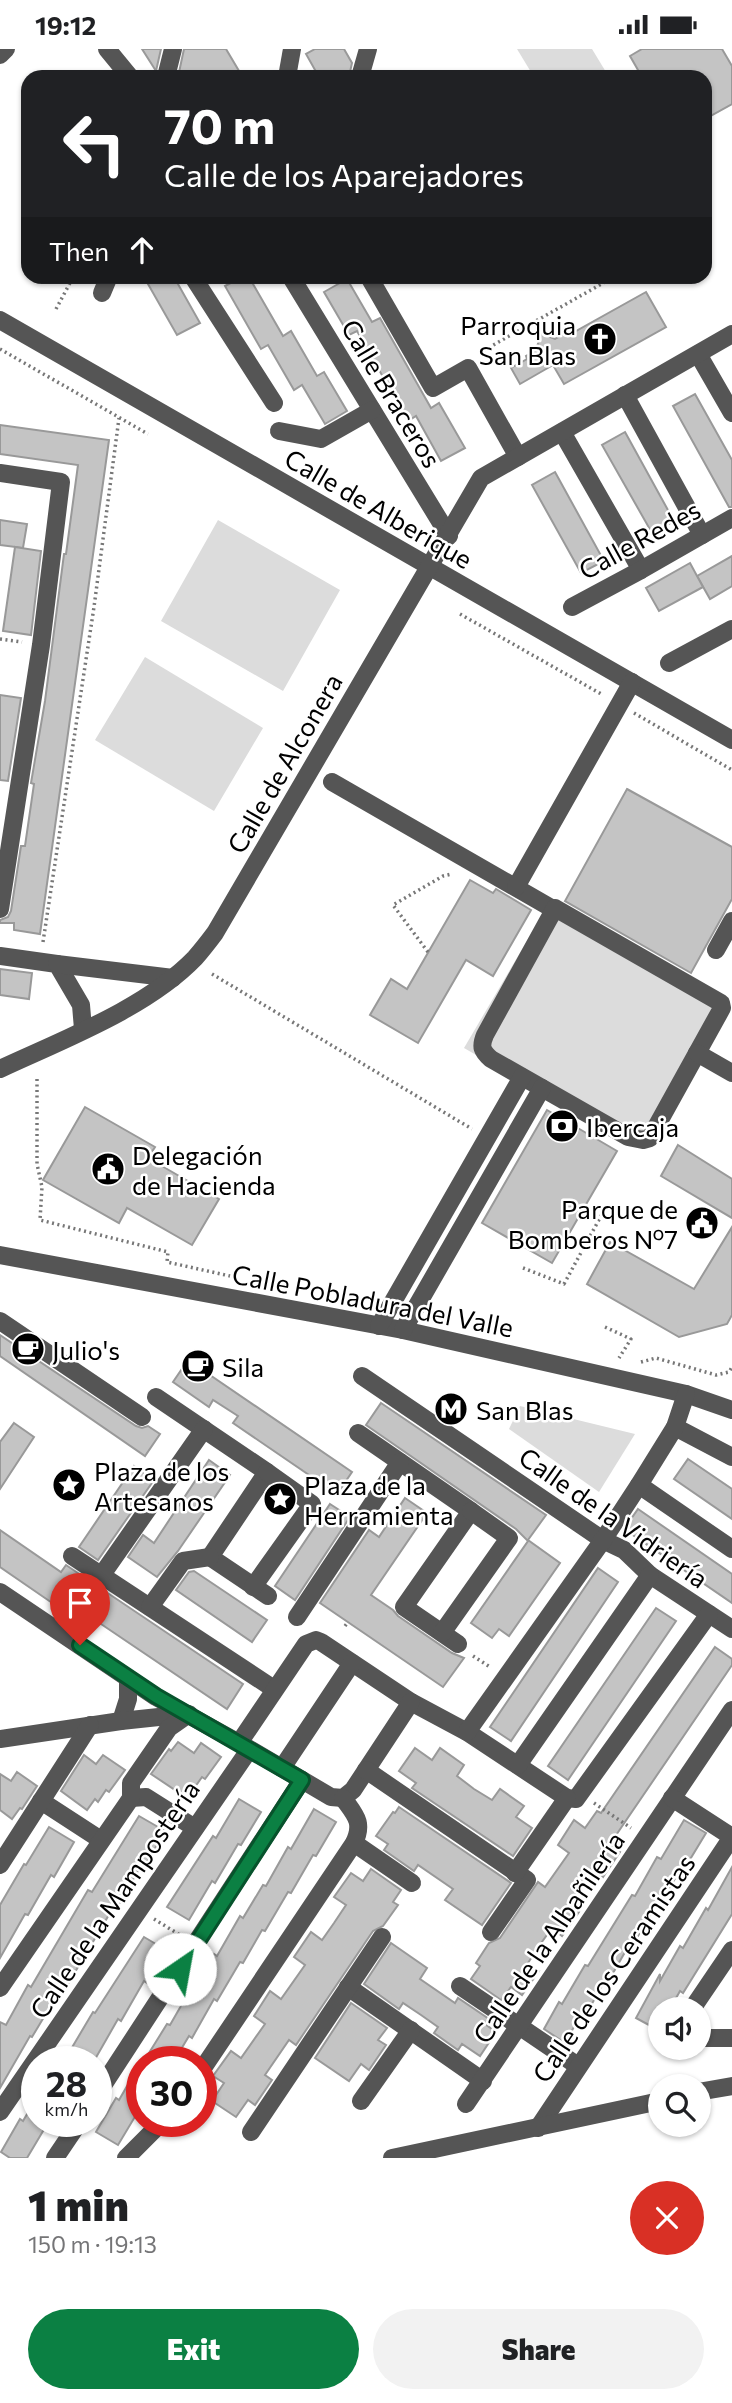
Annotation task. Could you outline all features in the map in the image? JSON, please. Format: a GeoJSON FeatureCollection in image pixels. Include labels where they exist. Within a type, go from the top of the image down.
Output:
{"type":"FeatureCollection","features":[{"type":"Feature","properties":{"kind":"street"},"geometry":{"type":"LineString","coordinates":[[0,55],[6,49]]}},
{"type":"Feature","properties":{"kind":"street"},"geometry":{"type":"LineString","coordinates":[[107,49],[124,70]]}},
{"type":"Feature","properties":{"kind":"street"},"geometry":{"type":"LineString","coordinates":[[168,70],[173,49]]}},
{"type":"Feature","properties":{"kind":"street"},"geometry":{"type":"LineString","coordinates":[[288,70],[292,49]]}},
{"type":"Feature","properties":{"kind":"street"},"geometry":{"type":"LineString","coordinates":[[362,70],[368,49]]}},
{"type":"Feature","properties":{"kind":"street"},"geometry":{"type":"LineString","coordinates":[[198,284],[274,403]]}},
{"type":"Feature","properties":{"kind":"street","name":"Calle Braceros"},"geometry":{"type":"LineString","coordinates":[[295,284],[449,536]]}},
{"type":"Feature","properties":{"kind":"street"},"geometry":{"type":"LineString","coordinates":[[373,284],[433,388],[468,368],[517,457]]}},
{"type":"Feature","properties":{"kind":"street","name":"Calle de Alberique"},"geometry":{"type":"LineString","coordinates":[[0,320],[732,740]]}},
{"type":"Feature","properties":{"kind":"street","name":"Calle de Alconera"},"geometry":{"type":"LineString","coordinates":[[0,1069],[141,1000],[173,978],[195,958],[215,933],[481,478],[732,334]]}},
{"type":"Feature","properties":{"kind":"street"},"geometry":{"type":"LineString","coordinates":[[698,354],[732,413]]}},
{"type":"Feature","properties":{"kind":"street"},"geometry":{"type":"LineString","coordinates":[[625,395],[702,535]]}},
{"type":"Feature","properties":{"kind":"street"},"geometry":{"type":"LineString","coordinates":[[279,432],[321,439],[372,410]]}},
{"type":"Feature","properties":{"kind":"street"},"geometry":{"type":"LineString","coordinates":[[562,432],[641,570]]}},
{"type":"Feature","properties":{"kind":"street"},"geometry":{"type":"LineString","coordinates":[[0,473],[61,482],[41,645],[8,804],[0,909]]}},
{"type":"Feature","properties":{"kind":"street","name":"Calle Redes"},"geometry":{"type":"LineString","coordinates":[[572,607],[732,518]]}},
{"type":"Feature","properties":{"kind":"street"},"geometry":{"type":"LineString","coordinates":[[670,663],[732,629]]}},
{"type":"Feature","properties":{"kind":"street"},"geometry":{"type":"LineString","coordinates":[[516,887],[632,683]]}},
{"type":"Feature","properties":{"kind":"street"},"geometry":{"type":"LineString","coordinates":[[332,782],[721,1003],[722,1008],[650,1137],[643,1140],[628,1136],[483,1052],[481,1044],[553,909]]}},
{"type":"Feature","properties":{"kind":"street"},"geometry":{"type":"LineString","coordinates":[[716,950],[732,921]]}},
{"type":"Feature","properties":{"kind":"street"},"geometry":{"type":"LineString","coordinates":[[0,956],[173,978]]}},
{"type":"Feature","properties":{"kind":"street"},"geometry":{"type":"LineString","coordinates":[[48,963],[81,1005],[83,1029]]}},
{"type":"Feature","properties":{"kind":"street"},"geometry":{"type":"LineString","coordinates":[[697,1053],[732,1073]]}},
{"type":"Feature","properties":{"kind":"street"},"geometry":{"type":"LineString","coordinates":[[379,1326],[522,1077]]}},
{"type":"Feature","properties":{"kind":"street"},"geometry":{"type":"LineString","coordinates":[[403,1330],[542,1088]]}},
{"type":"Feature","properties":{"kind":"street","name":"Calle Pobladura del Valle"},"geometry":{"type":"LineString","coordinates":[[0,1255],[403,1330],[686,1394],[732,1411]]}},
{"type":"Feature","properties":{"kind":"street"},"geometry":{"type":"LineString","coordinates":[[0,1321],[142,1417]]}},
{"type":"Feature","properties":{"kind":"street","name":"Calle de la Vidriería"},"geometry":{"type":"LineString","coordinates":[[362,1376],[603,1540],[624,1550],[650,1575],[732,1629]]}},
{"type":"Feature","properties":{"kind":"street"},"geometry":{"type":"LineString","coordinates":[[467,1732],[639,1485],[675,1427],[686,1394]]}},
{"type":"Feature","properties":{"kind":"street"},"geometry":{"type":"LineString","coordinates":[[150,1607],[183,1561],[209,1557],[260,1592],[312,1504],[156,1397]]}},
{"type":"Feature","properties":{"kind":"street"},"geometry":{"type":"LineString","coordinates":[[675,1427],[732,1457]]}},
{"type":"Feature","properties":{"kind":"street"},"geometry":{"type":"LineString","coordinates":[[102,1576],[204,1429]]}},
{"type":"Feature","properties":{"kind":"street"},"geometry":{"type":"LineString","coordinates":[[358,1433],[509,1538],[442,1633]]}},
{"type":"Feature","properties":{"kind":"street"},"geometry":{"type":"LineString","coordinates":[[297,1617],[400,1462]]}},
{"type":"Feature","properties":{"kind":"street"},"geometry":{"type":"LineString","coordinates":[[209,1557],[267,1472]]}},
{"type":"Feature","properties":{"kind":"street"},"geometry":{"type":"LineString","coordinates":[[639,1485],[732,1549]]}},
{"type":"Feature","properties":{"kind":"street"},"geometry":{"type":"LineString","coordinates":[[458,1644],[404,1607],[471,1511]]}},
{"type":"Feature","properties":{"kind":"street"},"geometry":{"type":"LineString","coordinates":[[72,1556],[274,1689]]}},
{"type":"Feature","properties":{"kind":"street"},"geometry":{"type":"LineString","coordinates":[[518,1765],[650,1575]]}},
{"type":"Feature","properties":{"kind":"street"},"geometry":{"type":"LineString","coordinates":[[0,1592],[128,1678],[331,1797],[343,1798],[353,1790],[411,1702]]}},
{"type":"Feature","properties":{"kind":"street"},"geometry":{"type":"LineString","coordinates":[[491,1932],[521,1876],[575,1797],[709,1614]]}},
{"type":"Feature","properties":{"kind":"street","name":"Calle de la Mampostería"},"geometry":{"type":"LineString","coordinates":[[0,2112],[195,1828],[274,1689],[306,1644],[316,1640],[352,1663]]}},
{"type":"Feature","properties":{"kind":"street"},"geometry":{"type":"LineString","coordinates":[[282,1768],[352,1663],[411,1702],[467,1732],[575,1797]]}},
{"type":"Feature","properties":{"kind":"street"},"geometry":{"type":"LineString","coordinates":[[121,1721],[128,1699],[128,1678]]}},
{"type":"Feature","properties":{"kind":"street","name":"Calle de la Albañilería"},"geometry":{"type":"LineString","coordinates":[[466,2104],[732,1710]]}},
{"type":"Feature","properties":{"kind":"street"},"geometry":{"type":"LineString","coordinates":[[0,1739],[189,1714]]}},
{"type":"Feature","properties":{"kind":"street"},"geometry":{"type":"LineString","coordinates":[[0,1988],[131,1798],[131,1783],[169,1728],[189,1714]]}},
{"type":"Feature","properties":{"kind":"street"},"geometry":{"type":"LineString","coordinates":[[0,1865],[90,1725]]}},
{"type":"Feature","properties":{"kind":"street"},"geometry":{"type":"LineString","coordinates":[[366,1770],[521,1876]]}},
{"type":"Feature","properties":{"kind":"street"},"geometry":{"type":"LineString","coordinates":[[112,2071],[302,1780]]}},
{"type":"Feature","properties":{"kind":"street"},"geometry":{"type":"LineString","coordinates":[[131,1798],[146,1797],[195,1828]]}},
{"type":"Feature","properties":{"kind":"street"},"geometry":{"type":"LineString","coordinates":[[217,2047],[354,1843],[360,1831],[358,1818],[343,1798]]}},
{"type":"Feature","properties":{"kind":"street"},"geometry":{"type":"LineString","coordinates":[[672,1798],[732,1836]]}},
{"type":"Feature","properties":{"kind":"street"},"geometry":{"type":"LineString","coordinates":[[41,1801],[101,1840]]}},
{"type":"Feature","properties":{"kind":"street","name":"Calle de los Ceramistas"},"geometry":{"type":"LineString","coordinates":[[538,2128],[732,1836]]}},
{"type":"Feature","properties":{"kind":"street"},"geometry":{"type":"LineString","coordinates":[[354,1843],[412,1883]]}},
{"type":"Feature","properties":{"kind":"street"},"geometry":{"type":"LineString","coordinates":[[251,2132],[382,1937]]}},
{"type":"Feature","properties":{"kind":"street"},"geometry":{"type":"LineString","coordinates":[[700,1997],[732,1950]]}},
{"type":"Feature","properties":{"kind":"street"},"geometry":{"type":"LineString","coordinates":[[460,1986],[578,2066]]}},
{"type":"Feature","properties":{"kind":"street"},"geometry":{"type":"LineString","coordinates":[[348,1987],[484,2081]]}},
{"type":"Feature","properties":{"kind":"street"},"geometry":{"type":"LineString","coordinates":[[360,2101],[411,2031]]}},
{"type":"Feature","properties":{"kind":"street"},"geometry":{"type":"LineString","coordinates":[[711,2038],[732,2038]]}},
{"type":"Feature","properties":{"kind":"street"},"geometry":{"type":"LineString","coordinates":[[711,2090],[732,2086]]}},
{"type":"Feature","properties":{"kind":"street"},"geometry":{"type":"LineString","coordinates":[[392,2158],[648,2104]]}},
{"type":"Feature","properties":{"kind":"street"},"geometry":{"type":"LineString","coordinates":[[55,2158],[69,2137]]}},
{"type":"Feature","properties":{"kind":"street"},"geometry":{"type":"LineString","coordinates":[[125,2158],[147,2137]]}},
{"type":"Feature","properties":{"kind":"path"},"geometry":{"type":"LineString","coordinates":[[56,309],[69,284]]}},
{"type":"Feature","properties":{"kind":"path"},"geometry":{"type":"LineString","coordinates":[[468,368],[481,351],[601,284]]}},
{"type":"Feature","properties":{"kind":"path"},"geometry":{"type":"LineString","coordinates":[[0,349],[148,434]]}},
{"type":"Feature","properties":{"kind":"path"},"geometry":{"type":"LineString","coordinates":[[48,963],[119,418]]}},
{"type":"Feature","properties":{"kind":"path"},"geometry":{"type":"LineString","coordinates":[[460,614],[732,770]]}},
{"type":"Feature","properties":{"kind":"path"},"geometry":{"type":"LineString","coordinates":[[428,952],[393,905],[443,876],[454,874]]}},
{"type":"Feature","properties":{"kind":"path"},"geometry":{"type":"LineString","coordinates":[[212,974],[487,1139]]}},
{"type":"Feature","properties":{"kind":"path"},"geometry":{"type":"LineString","coordinates":[[37,1079],[37,1164],[42,1187],[40,1220],[168,1252],[167,1262],[241,1278]]}},
{"type":"Feature","properties":{"kind":"path"},"geometry":{"type":"LineString","coordinates":[[523,1268],[564,1284],[607,1205]]}},
{"type":"Feature","properties":{"kind":"path"},"geometry":{"type":"LineString","coordinates":[[605,1327],[631,1339],[619,1358]]}},
{"type":"Feature","properties":{"kind":"path"},"geometry":{"type":"LineString","coordinates":[[606,1355],[644,1363],[656,1358],[716,1374],[729,1372],[732,1367]]}},
{"type":"Feature","properties":{"kind":"path"},"geometry":{"type":"LineString","coordinates":[[575,1797],[646,1838]]}},
{"type":"Feature","properties":{"kind":"path"},"geometry":{"type":"LineString","coordinates":[[152,1918],[182,1936]]}},
{"type":"Feature","properties":{"kind":"shaded area"},"geometry":{"type":"Polygon","coordinates":[[[517,49],[592,49],[605,70],[530,70],[517,49]]]}},
{"type":"Feature","properties":{"kind":"shaded area"},"geometry":{"type":"Polygon","coordinates":[[[218,520],[340,590],[283,691],[161,621],[218,520]]]}},
{"type":"Feature","properties":{"kind":"shaded area"},"geometry":{"type":"Polygon","coordinates":[[[145,657],[263,728],[214,811],[95,740],[145,657]]]}},
{"type":"Feature","properties":{"kind":"shaded area"},"geometry":{"type":"Polygon","coordinates":[[[548,905],[719,1003],[636,1147],[464,1048],[548,905]]]}},
{"type":"Feature","properties":{"kind":"shaded area"},"geometry":{"type":"Polygon","coordinates":[[[520,1406],[635,1434],[599,1492],[509,1429],[520,1406]]]}},
{"type":"Feature","properties":{"kind":"building"},"geometry":{"type":"Polygon","coordinates":[[[142,49],[161,49],[155,70],[142,49]]]}},
{"type":"Feature","properties":{"kind":"building"},"geometry":{"type":"Polygon","coordinates":[[[184,49],[226,49],[238,70],[180,70],[184,49]]]}},
{"type":"Feature","properties":{"kind":"building"},"geometry":{"type":"Polygon","coordinates":[[[315,49],[344,49],[352,63],[350,70],[315,70],[306,54],[315,49]]]}},
{"type":"Feature","properties":{"kind":"building"},"geometry":{"type":"Polygon","coordinates":[[[642,49],[722,49],[732,66],[732,104],[712,115],[712,70],[638,70],[630,56],[642,49]]]}},
{"type":"Feature","properties":{"kind":"building"},"geometry":{"type":"Polygon","coordinates":[[[148,284],[178,284],[200,323],[177,335],[148,284]]]}},
{"type":"Feature","properties":{"kind":"building"},"geometry":{"type":"Polygon","coordinates":[[[253,284],[283,336],[291,331],[317,376],[324,372],[347,411],[325,424],[302,385],[294,390],[268,345],[261,349],[225,286],[253,284]]]}},
{"type":"Feature","properties":{"kind":"building"},"geometry":{"type":"Polygon","coordinates":[[[338,284],[350,284],[372,322],[380,318],[431,408],[439,403],[465,448],[441,461],[416,416],[408,421],[357,331],[349,335],[324,292],[338,284]]]}},
{"type":"Feature","properties":{"kind":"building","name":"Parroquia San Blas"},"geometry":{"type":"Polygon","coordinates":[[[646,292],[666,327],[564,384],[553,365],[520,384],[511,368],[535,351],[542,334],[555,339],[566,333],[567,336],[646,292]]]}},
{"type":"Feature","properties":{"kind":"building"},"geometry":{"type":"Polygon","coordinates":[[[695,394],[732,460],[732,507],[729,507],[673,406],[695,394]]]}},
{"type":"Feature","properties":{"kind":"building"},"geometry":{"type":"Polygon","coordinates":[[[0,425],[109,440],[40,934],[14,930],[14,923],[0,923],[0,920],[8,917],[11,911],[21,846],[25,846],[34,784],[31,783],[78,465],[0,454],[0,425]]]}},
{"type":"Feature","properties":{"kind":"building"},"geometry":{"type":"Polygon","coordinates":[[[625,432],[674,521],[652,533],[602,445],[625,432]]]}},
{"type":"Feature","properties":{"kind":"building"},"geometry":{"type":"Polygon","coordinates":[[[555,472],[604,561],[581,573],[532,485],[555,472]]]}},
{"type":"Feature","properties":{"kind":"building"},"geometry":{"type":"Polygon","coordinates":[[[0,520],[27,524],[23,548],[0,545],[0,520]]]}},
{"type":"Feature","properties":{"kind":"building"},"geometry":{"type":"Polygon","coordinates":[[[15,547],[41,551],[31,635],[3,631],[15,547]]]}},
{"type":"Feature","properties":{"kind":"building"},"geometry":{"type":"Polygon","coordinates":[[[732,556],[732,586],[710,599],[697,576],[732,556]]]}},
{"type":"Feature","properties":{"kind":"building"},"geometry":{"type":"Polygon","coordinates":[[[690,563],[703,587],[659,611],[646,588],[690,563]]]}},
{"type":"Feature","properties":{"kind":"building"},"geometry":{"type":"Polygon","coordinates":[[[0,695],[21,698],[8,781],[0,780],[0,695]]]}},
{"type":"Feature","properties":{"kind":"building"},"geometry":{"type":"Polygon","coordinates":[[[627,789],[732,847],[732,899],[691,973],[565,901],[627,789]]]}},
{"type":"Feature","properties":{"kind":"building"},"geometry":{"type":"Polygon","coordinates":[[[470,880],[493,893],[496,889],[531,910],[493,976],[466,960],[418,1043],[370,1015],[391,979],[407,989],[470,880]]]}},
{"type":"Feature","properties":{"kind":"building"},"geometry":{"type":"Polygon","coordinates":[[[0,969],[32,973],[29,999],[0,995],[0,969]]]}},
{"type":"Feature","properties":{"kind":"building","name":"Delegación de Hacienda"},"geometry":{"type":"Polygon","coordinates":[[[85,1107],[155,1147],[148,1158],[219,1199],[192,1245],[127,1208],[119,1223],[43,1180],[85,1107]]]}},
{"type":"Feature","properties":{"kind":"building"},"geometry":{"type":"Polygon","coordinates":[[[547,1110],[617,1151],[552,1263],[482,1223],[547,1110]]]}},
{"type":"Feature","properties":{"kind":"building"},"geometry":{"type":"Polygon","coordinates":[[[678,1145],[732,1179],[732,1218],[661,1176],[678,1145]]]}},
{"type":"Feature","properties":{"kind":"building"},"geometry":{"type":"Polygon","coordinates":[[[732,1227],[732,1315],[727,1324],[679,1337],[587,1284],[610,1242],[694,1289],[732,1227]]]}},
{"type":"Feature","properties":{"kind":"building"},"geometry":{"type":"Polygon","coordinates":[[[0,1335],[136,1426],[148,1426],[160,1434],[145,1456],[0,1356],[0,1335]]]}},
{"type":"Feature","properties":{"kind":"building"},"geometry":{"type":"Polygon","coordinates":[[[188,1360],[352,1472],[337,1494],[233,1423],[238,1416],[213,1400],[209,1407],[173,1382],[188,1360]]]}},
{"type":"Feature","properties":{"kind":"building"},"geometry":{"type":"Polygon","coordinates":[[[381,1403],[546,1515],[528,1540],[560,1563],[509,1636],[499,1629],[492,1638],[471,1623],[528,1541],[516,1529],[366,1425],[381,1403]]]}},
{"type":"Feature","properties":{"kind":"building"},"geometry":{"type":"Polygon","coordinates":[[[14,1423],[34,1437],[0,1489],[0,1442],[14,1423]]]}},
{"type":"Feature","properties":{"kind":"building"},"geometry":{"type":"Polygon","coordinates":[[[688,1459],[732,1489],[732,1519],[674,1479],[688,1459]]]}},
{"type":"Feature","properties":{"kind":"building"},"geometry":{"type":"Polygon","coordinates":[[[209,1460],[230,1475],[157,1577],[128,1557],[143,1535],[154,1543],[209,1460]]]}},
{"type":"Feature","properties":{"kind":"building"},"geometry":{"type":"Polygon","coordinates":[[[134,1466],[154,1480],[98,1560],[79,1547],[134,1466]]]}},
{"type":"Feature","properties":{"kind":"building"},"geometry":{"type":"Polygon","coordinates":[[[405,1498],[427,1513],[371,1595],[452,1653],[464,1658],[443,1687],[320,1603],[369,1530],[379,1537],[405,1498]]]}},
{"type":"Feature","properties":{"kind":"building"},"geometry":{"type":"Polygon","coordinates":[[[330,1504],[350,1517],[295,1600],[275,1586],[330,1504]]]}},
{"type":"Feature","properties":{"kind":"building"},"geometry":{"type":"Polygon","coordinates":[[[638,1509],[732,1574],[732,1603],[624,1529],[638,1509]]]}},
{"type":"Feature","properties":{"kind":"building"},"geometry":{"type":"Polygon","coordinates":[[[0,1530],[61,1572],[66,1565],[243,1684],[227,1709],[64,1599],[58,1607],[0,1567],[0,1530]]]}},
{"type":"Feature","properties":{"kind":"building"},"geometry":{"type":"Polygon","coordinates":[[[598,1568],[618,1582],[511,1741],[490,1727],[598,1568]]]}},
{"type":"Feature","properties":{"kind":"building"},"geometry":{"type":"Polygon","coordinates":[[[194,1571],[267,1620],[252,1642],[176,1590],[189,1572],[194,1571]]]}},
{"type":"Feature","properties":{"kind":"building"},"geometry":{"type":"Polygon","coordinates":[[[656,1608],[676,1621],[568,1780],[548,1766],[656,1608]]]}},
{"type":"Feature","properties":{"kind":"building"},"geometry":{"type":"Polygon","coordinates":[[[715,1647],[732,1659],[732,1665],[610,1844],[620,1852],[603,1877],[592,1869],[569,1904],[579,1912],[562,1936],[552,1928],[539,1946],[528,1963],[539,1971],[522,1995],[511,1987],[501,2000],[471,1979],[480,1966],[476,1963],[489,1943],[500,1938],[538,1882],[545,1887],[569,1853],[558,1845],[574,1820],[585,1828],[597,1811],[601,1813],[715,1647]]]}},
{"type":"Feature","properties":{"kind":"building"},"geometry":{"type":"Polygon","coordinates":[[[178,1742],[194,1753],[201,1743],[221,1757],[205,1779],[202,1777],[195,1787],[192,1784],[184,1796],[151,1774],[169,1749],[171,1751],[178,1742]]]}},
{"type":"Feature","properties":{"kind":"building"},"geometry":{"type":"Polygon","coordinates":[[[415,1748],[432,1760],[440,1748],[464,1765],[457,1776],[474,1789],[492,1800],[500,1789],[524,1806],[516,1817],[532,1828],[513,1856],[412,1788],[416,1783],[399,1771],[415,1748]]]}},
{"type":"Feature","properties":{"kind":"building"},"geometry":{"type":"Polygon","coordinates":[[[84,1755],[96,1764],[103,1755],[125,1770],[109,1792],[106,1790],[98,1802],[95,1799],[87,1810],[61,1791],[84,1755]]]}},
{"type":"Feature","properties":{"kind":"building"},"geometry":{"type":"Polygon","coordinates":[[[17,1772],[37,1786],[12,1819],[0,1810],[0,1774],[11,1781],[17,1772]]]}},
{"type":"Feature","properties":{"kind":"building"},"geometry":{"type":"Polygon","coordinates":[[[239,1799],[261,1812],[215,1883],[212,1881],[189,1920],[167,1907],[213,1836],[216,1838],[239,1799]]]}},
{"type":"Feature","properties":{"kind":"building"},"geometry":{"type":"Polygon","coordinates":[[[399,1807],[511,1883],[482,1925],[445,1900],[453,1889],[418,1865],[414,1871],[384,1850],[388,1844],[376,1836],[399,1807]]]}},
{"type":"Feature","properties":{"kind":"building"},"geometry":{"type":"Polygon","coordinates":[[[314,1809],[336,1822],[265,1931],[262,1930],[243,1963],[240,1962],[217,2001],[214,1999],[192,2038],[189,2036],[183,2046],[153,2046],[167,2024],[170,2025],[189,1992],[192,1993],[214,1954],[217,1956],[240,1916],[243,1918],[263,1885],[266,1886],[288,1847],[291,1849],[314,1809]]]}},
{"type":"Feature","properties":{"kind":"building"},"geometry":{"type":"Polygon","coordinates":[[[139,1816],[165,1831],[145,1866],[142,1864],[119,1904],[116,1903],[59,1999],[56,1997],[32,2037],[21,2046],[21,2052],[0,2088],[0,2022],[6,2025],[88,1890],[92,1892],[139,1816]]]}},
{"type":"Feature","properties":{"kind":"building"},"geometry":{"type":"Polygon","coordinates":[[[684,1820],[706,1833],[660,1904],[658,1902],[635,1941],[632,1940],[613,1973],[610,1971],[588,2011],[584,2009],[565,2043],[544,2029],[559,2002],[562,2004],[585,1965],[588,1966],[632,1895],[635,1896],[657,1857],[661,1859],[684,1820]]]}},
{"type":"Feature","properties":{"kind":"building"},"geometry":{"type":"Polygon","coordinates":[[[49,1827],[74,1842],[54,1877],[51,1875],[28,1915],[25,1914],[0,1958],[0,1905],[49,1827]]]}},
{"type":"Feature","properties":{"kind":"building"},"geometry":{"type":"Polygon","coordinates":[[[732,1867],[732,1914],[683,1993],[680,1991],[677,1997],[648,1997],[648,2024],[636,2018],[660,1974],[660,1981],[680,1946],[683,1948],[706,1908],[708,1910],[732,1867]]]}},
{"type":"Feature","properties":{"kind":"building"},"geometry":{"type":"Polygon","coordinates":[[[371,1869],[401,1890],[393,1902],[398,1905],[383,1926],[373,1931],[296,2045],[289,2040],[265,2075],[272,2080],[255,2105],[248,2100],[236,2117],[217,2104],[217,2094],[224,2083],[217,2079],[217,2070],[231,2051],[241,2058],[265,2024],[254,2016],[270,1991],[281,1999],[305,1965],[294,1957],[311,1932],[322,1940],[334,1923],[346,1905],[334,1897],[351,1873],[363,1881],[371,1869]]]}},
{"type":"Feature","properties":{"kind":"building"},"geometry":{"type":"Polygon","coordinates":[[[144,1937],[166,1950],[147,1983],[144,1981],[121,2021],[118,2019],[103,2046],[73,2046],[93,2012],[95,2013],[144,1937]]]}},
{"type":"Feature","properties":{"kind":"building"},"geometry":{"type":"Polygon","coordinates":[[[391,1943],[427,1968],[420,1979],[455,2003],[458,1998],[489,2019],[485,2024],[496,2032],[480,2056],[462,2044],[458,2050],[434,2033],[438,2027],[421,2015],[403,2003],[399,2009],[364,1984],[391,1943]]]}},
{"type":"Feature","properties":{"kind":"building"},"geometry":{"type":"Polygon","coordinates":[[[351,2003],[387,2028],[378,2040],[386,2045],[369,2070],[361,2064],[349,2081],[315,2058],[351,2003]]]}},
{"type":"Feature","properties":{"kind":"building"},"geometry":{"type":"Polygon","coordinates":[[[126,2088],[126,2132],[118,2145],[104,2137],[112,2137],[112,2105],[116,2098],[119,2100],[126,2088]]]}},
{"type":"Feature","properties":{"kind":"building"},"geometry":{"type":"Polygon","coordinates":[[[20,2119],[21,2137],[39,2137],[27,2158],[10,2158],[1,2152],[20,2119]]]}},
{"type":"Feature","properties":{"kind":"place","name":"Parroquia San Blas"},"geometry":{"type":"Point","coordinates":[600,339]}},
{"type":"Feature","properties":{"kind":"place","name":"Ibercaja"},"geometry":{"type":"Point","coordinates":[562,1126]}},
{"type":"Feature","properties":{"kind":"place","name":"Delegación de Hacienda"},"geometry":{"type":"Point","coordinates":[108,1169]}},
{"type":"Feature","properties":{"kind":"place","name":"Parque de Bomberos Nº7"},"geometry":{"type":"Point","coordinates":[702,1223]}},
{"type":"Feature","properties":{"kind":"place","name":"Julio's"},"geometry":{"type":"Point","coordinates":[28,1349]}},
{"type":"Feature","properties":{"kind":"place","name":"Sila"},"geometry":{"type":"Point","coordinates":[198,1366]}},
{"type":"Feature","properties":{"kind":"place","name":"San Blas"},"geometry":{"type":"Point","coordinates":[451,1409]}},
{"type":"Feature","properties":{"kind":"place","name":"Plaza de los Artesanos"},"geometry":{"type":"Point","coordinates":[69,1485]}},
{"type":"Feature","properties":{"kind":"place","name":"Plaza de la Herramienta"},"geometry":{"type":"Point","coordinates":[280,1499]}},
{"type":"Feature","properties":{"kind":"route"},"geometry":{"type":"LineString","coordinates":[[80,1645],[156,1696],[302,1780],[180,1969]]}}]}
